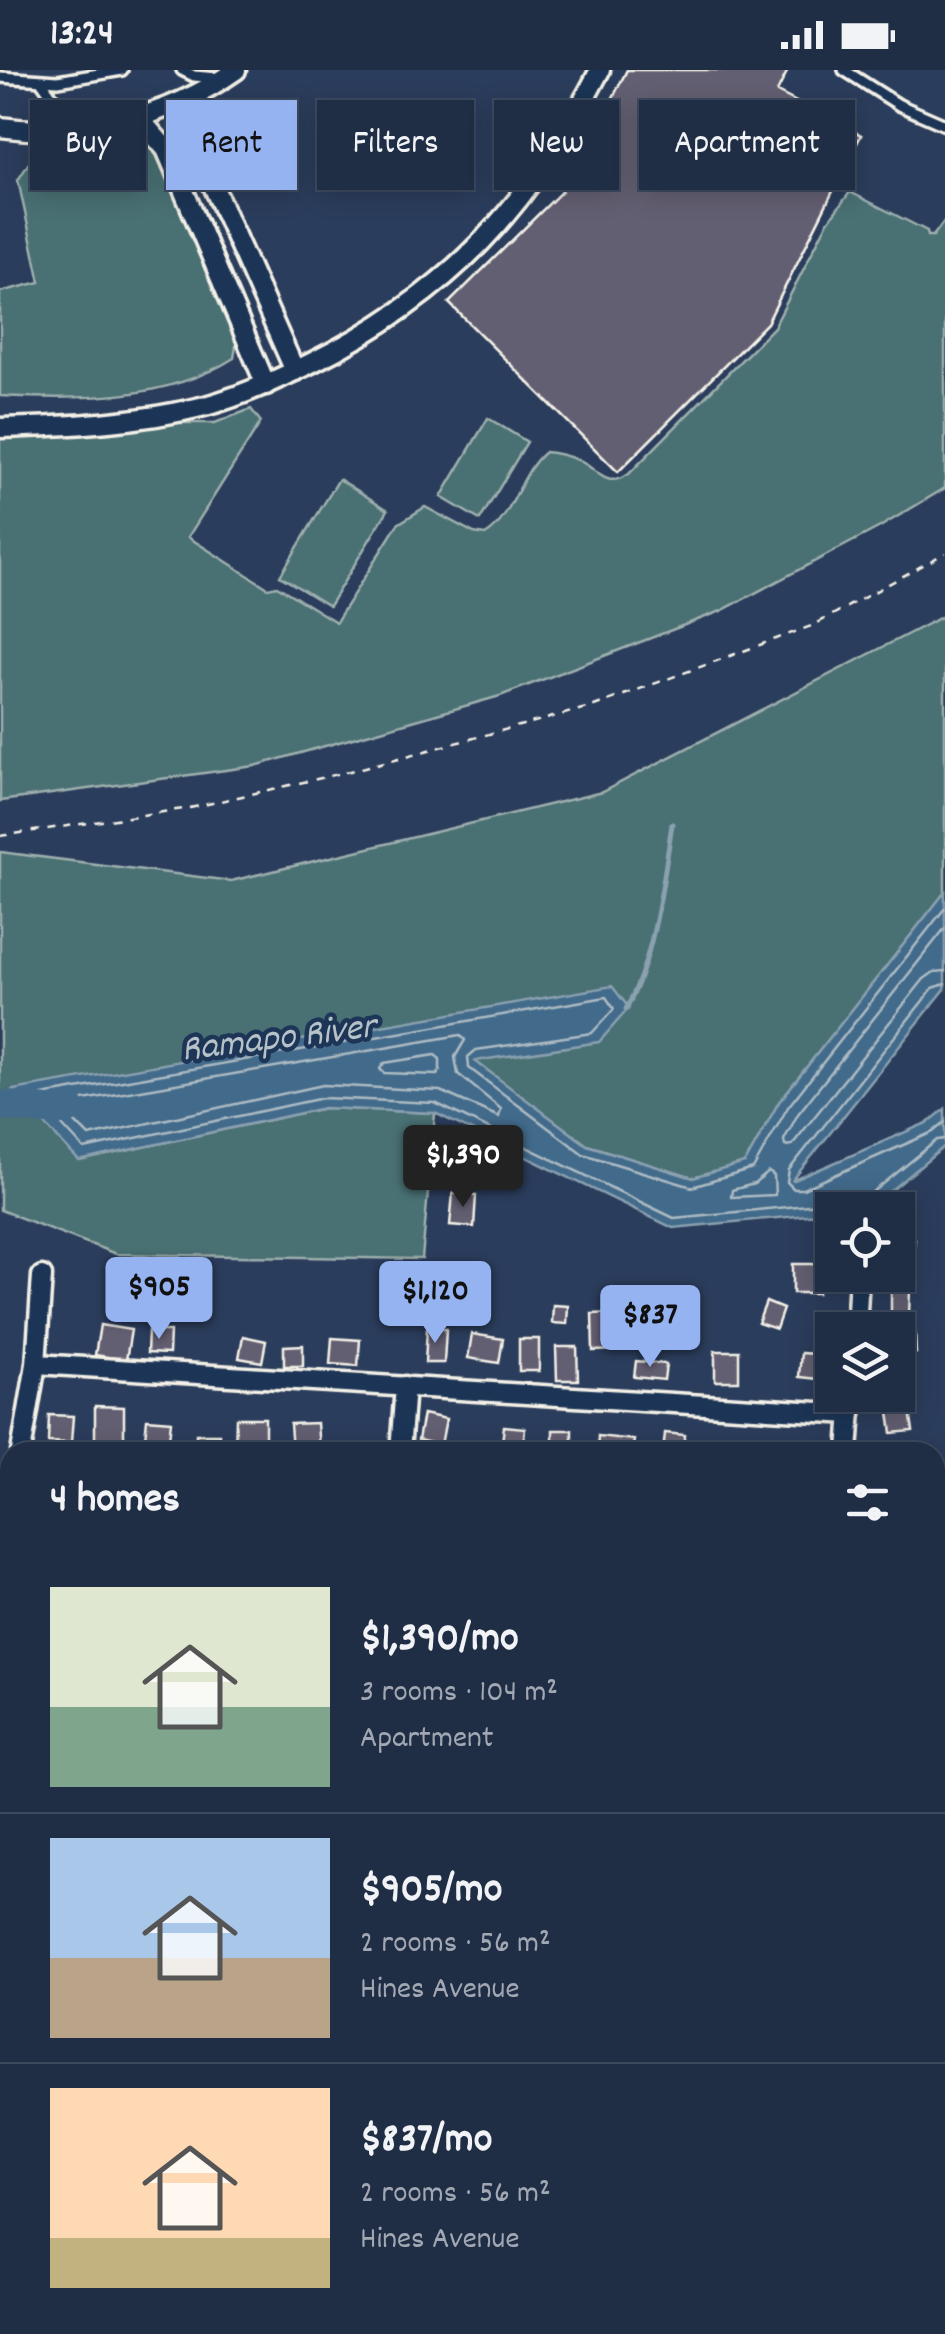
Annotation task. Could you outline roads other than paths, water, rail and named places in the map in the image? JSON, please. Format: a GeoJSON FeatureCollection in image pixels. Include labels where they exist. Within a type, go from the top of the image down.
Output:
{"type":"FeatureCollection","features":[{"type":"Feature","properties":{"kind":"street"},"geometry":{"type":"LineString","coordinates":[[0,428],[136,419],[206,406],[266,385],[352,342],[410,306],[464,260],[506,215],[575,118],[600,70]]}},
{"type":"Feature","properties":{"kind":"street"},"geometry":{"type":"LineString","coordinates":[[146,114],[200,92],[230,74]]}},
{"type":"Feature","properties":{"kind":"street"},"geometry":{"type":"LineString","coordinates":[[200,92],[192,138],[295,371]]}},
{"type":"Feature","properties":{"kind":"street"},"geometry":{"type":"LineString","coordinates":[[146,126],[166,149],[266,385]]}},
{"type":"Feature","properties":{"kind":"street"},"geometry":{"type":"LineString","coordinates":[[0,127],[30,129]]}},
{"type":"Feature","properties":{"kind":"street"},"geometry":{"type":"LineString","coordinates":[[23,1442],[36,1364],[42,1276]]}},
{"type":"Feature","properties":{"kind":"street"},"geometry":{"type":"LineString","coordinates":[[36,1364],[405,1386],[815,1403]]}},
{"type":"Feature","properties":{"kind":"street"},"geometry":{"type":"LineString","coordinates":[[401,1442],[405,1386]]}},
{"type":"Feature","properties":{"kind":"street"},"geometry":{"type":"LineString","coordinates":[[849,1442],[850,1412]]}},
{"type":"Feature","properties":{"kind":"lane"},"geometry":{"type":"LineString","coordinates":[[0,78],[75,80],[122,70]]}},
{"type":"Feature","properties":{"kind":"lane"},"geometry":{"type":"LineString","coordinates":[[182,70],[194,76],[230,74]]}},
{"type":"Feature","properties":{"kind":"lane"},"geometry":{"type":"LineString","coordinates":[[844,70],[899,105],[945,125]]}},
{"type":"Feature","properties":{"kind":"lane"},"geometry":{"type":"LineString","coordinates":[[41,81],[57,100]]}},
{"type":"Feature","properties":{"kind":"water"},"geometry":{"type":"Polygon","coordinates":[[[945,892],[945,989],[792,1181],[929,1122],[945,1109],[945,1146],[890,1192],[815,1192],[815,1214],[673,1228],[435,1113],[324,1108],[79,1161],[13,1090],[612,986],[629,1008],[599,1042],[475,1061],[587,1145],[693,1178],[745,1163],[779,1102],[945,892]]]}},
{"type":"Feature","properties":{"kind":"waterway"},"geometry":{"type":"LineString","coordinates":[[626,1009],[650,944],[672,824]]}},
{"type":"Feature","properties":{"kind":"waterway","name":"Ramapo River"},"geometry":{"type":"LineString","coordinates":[[0,1105],[56,1111],[70,1108]]}}]}
